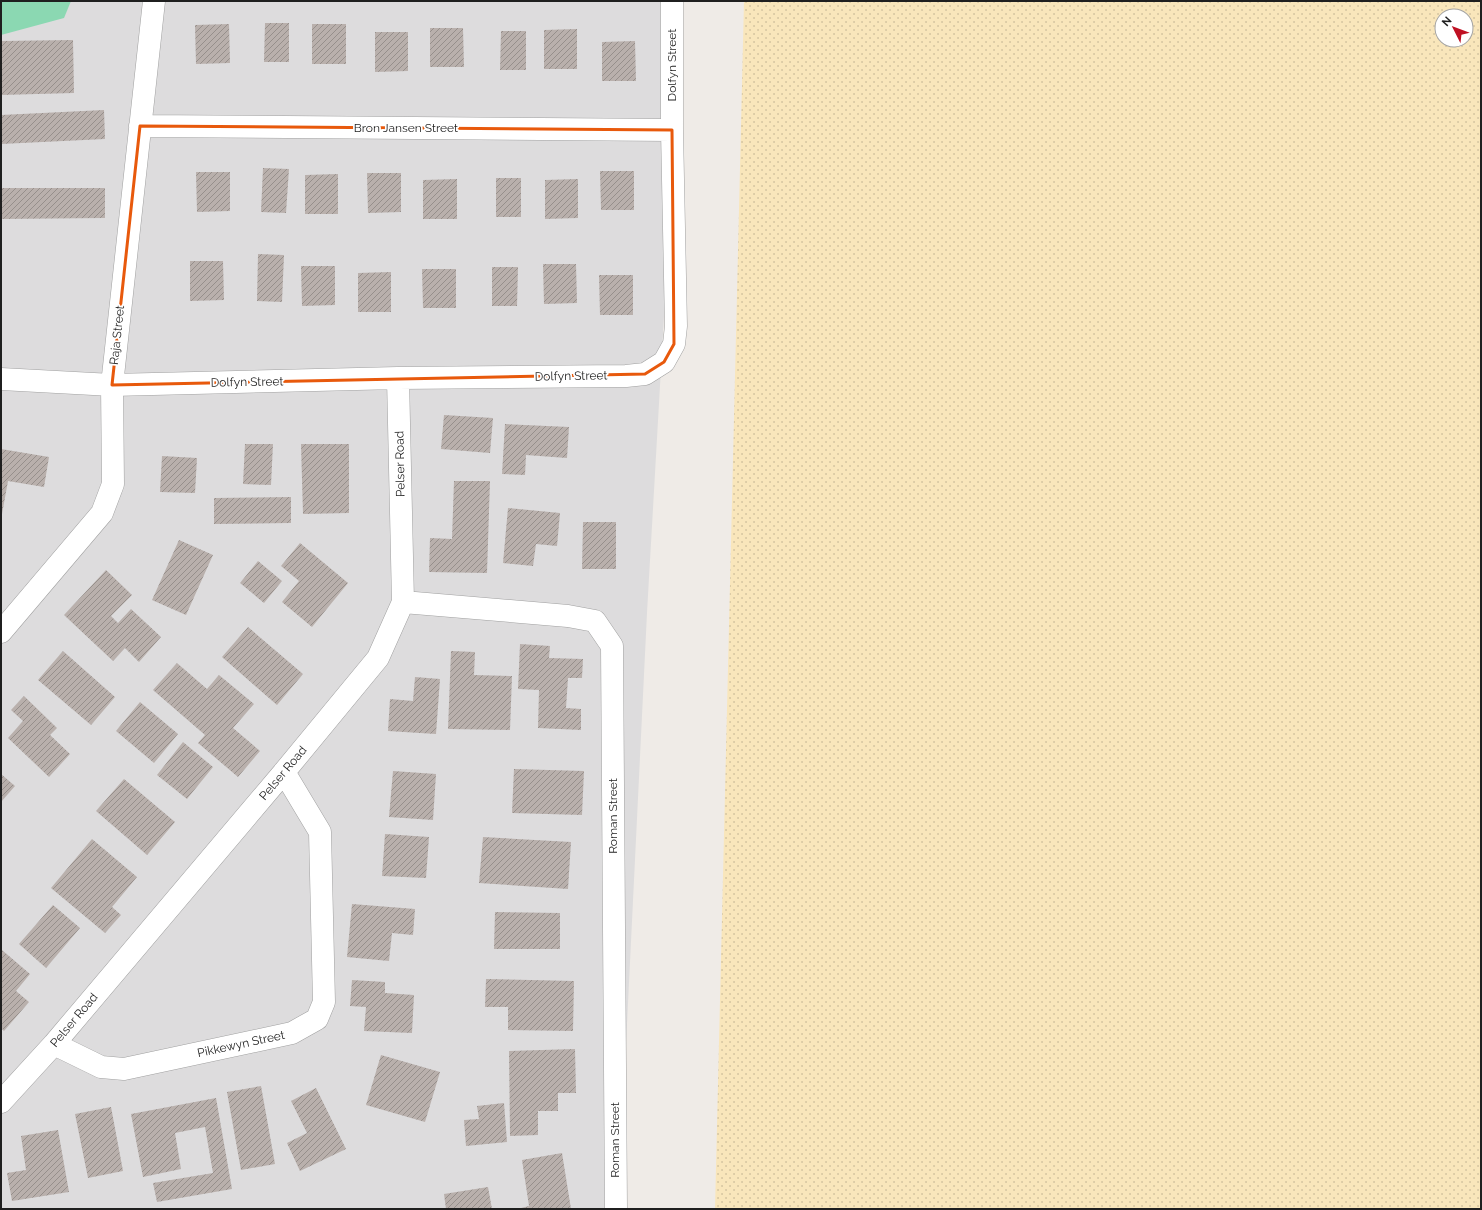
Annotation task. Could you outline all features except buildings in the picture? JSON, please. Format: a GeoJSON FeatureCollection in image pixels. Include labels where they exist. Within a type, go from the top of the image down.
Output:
{"type":"FeatureCollection","features":[{"type":"Feature","properties":{"kind":"street","name":"Raja Street"},"geometry":{"type":"LineString","coordinates":[[1,632],[102,513],[113,484],[112,385],[154,1]]}},
{"type":"Feature","properties":{"kind":"street","name":"Dolfyn Street"},"geometry":{"type":"LineString","coordinates":[[1,379],[112,385],[398,378],[626,376],[645,374],[664,362],[674,344],[676,326],[672,130],[672,1]]}},
{"type":"Feature","properties":{"kind":"street","name":"Bron Jansen Street"},"geometry":{"type":"LineString","coordinates":[[140,126],[672,130]]}},
{"type":"Feature","properties":{"kind":"street","name":"Pelser Road"},"geometry":{"type":"LineString","coordinates":[[1,1102],[54,1044],[284,772],[378,658],[402,602],[398,378]]}},
{"type":"Feature","properties":{"kind":"street","name":"Roman Street"},"geometry":{"type":"LineString","coordinates":[[402,602],[568,616],[595,621],[612,646],[616,1209]]}},
{"type":"Feature","properties":{"kind":"street","name":"Pikkewyn Street"},"geometry":{"type":"LineString","coordinates":[[54,1044],[101,1067],[124,1069],[292,1033],[317,1019],[324,1002],[320,832],[284,772]]}},
{"type":"Feature","properties":{"kind":"highlighted area"},"geometry":{"type":"Polygon","coordinates":[[[140,126],[672,130],[674,344],[664,362],[645,374],[112,385],[140,126]]]}},
{"type":"Feature","properties":{"kind":"shaded area"},"geometry":{"type":"Polygon","coordinates":[[[1,1],[682,1],[647,613],[618,1209],[1,1209],[1,1]]]}},
{"type":"Feature","properties":{"kind":"sand"},"geometry":{"type":"Polygon","coordinates":[[[744,1],[1481,1],[1481,1209],[715,1209],[744,1]]]}},
{"type":"Feature","properties":{"kind":"green space"},"geometry":{"type":"Polygon","coordinates":[[[1,1],[71,1],[64,18],[1,35],[1,1]]]}}]}
